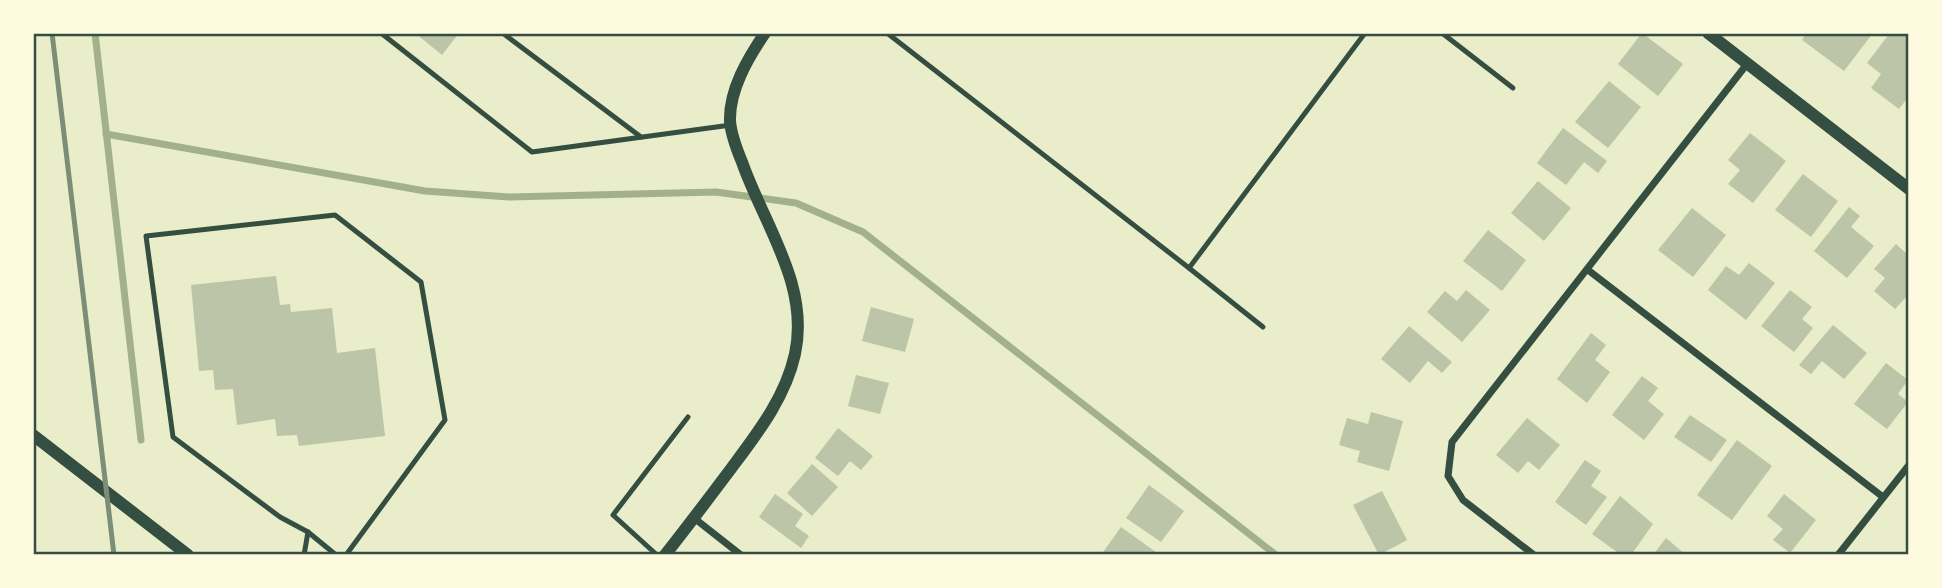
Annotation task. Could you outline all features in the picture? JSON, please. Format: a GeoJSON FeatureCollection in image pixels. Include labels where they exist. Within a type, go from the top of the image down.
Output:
{"type":"FeatureCollection","features":[{"type":"Feature","properties":{"kind":"street"},"geometry":{"type":"LineString","coordinates":[[665,555],[766,422],[784,386],[795,354],[797,314],[789,274],[746,176],[731,125],[735,91],[750,55],[765,33]]}},
{"type":"Feature","properties":{"kind":"street"},"geometry":{"type":"LineString","coordinates":[[1708,33],[1909,189]]}},
{"type":"Feature","properties":{"kind":"street"},"geometry":{"type":"LineString","coordinates":[[1534,555],[1463,500],[1448,476],[1452,442],[1747,64]]}},
{"type":"Feature","properties":{"kind":"street"},"geometry":{"type":"LineString","coordinates":[[1588,270],[1883,497]]}},
{"type":"Feature","properties":{"kind":"street"},"geometry":{"type":"LineString","coordinates":[[33,435],[188,555]]}},
{"type":"Feature","properties":{"kind":"street"},"geometry":{"type":"LineString","coordinates":[[1838,555],[1909,465]]}},
{"type":"Feature","properties":{"kind":"street"},"geometry":{"type":"LineString","coordinates":[[694,518],[741,555]]}},
{"type":"Feature","properties":{"kind":"lane"},"geometry":{"type":"LineString","coordinates":[[381,33],[532,152],[731,125]]}},
{"type":"Feature","properties":{"kind":"lane"},"geometry":{"type":"LineString","coordinates":[[887,33],[1263,327]]}},
{"type":"Feature","properties":{"kind":"lane"},"geometry":{"type":"LineString","coordinates":[[1189,268],[1365,33]]}},
{"type":"Feature","properties":{"kind":"lane"},"geometry":{"type":"LineString","coordinates":[[1442,33],[1513,88]]}},
{"type":"Feature","properties":{"kind":"lane"},"geometry":{"type":"LineString","coordinates":[[504,34],[641,137]]}},
{"type":"Feature","properties":{"kind":"lane"},"geometry":{"type":"LineString","coordinates":[[336,555],[308,532],[280,517],[173,437],[146,236],[335,215],[421,282],[445,420],[346,555]]}},
{"type":"Feature","properties":{"kind":"lane"},"geometry":{"type":"LineString","coordinates":[[657,555],[613,514],[688,417]]}},
{"type":"Feature","properties":{"kind":"lane"},"geometry":{"type":"LineString","coordinates":[[304,555],[308,532]]}},
{"type":"Feature","properties":{"kind":"building"},"geometry":{"type":"Polygon","coordinates":[[[415,33],[459,33],[442,55],[415,33]]]}},
{"type":"Feature","properties":{"kind":"building"},"geometry":{"type":"Polygon","coordinates":[[[1642,33],[1683,64],[1658,96],[1618,64],[1642,33]]]}},
{"type":"Feature","properties":{"kind":"building"},"geometry":{"type":"Polygon","coordinates":[[[1807,33],[1873,33],[1844,71],[1802,40],[1807,33]]]}},
{"type":"Feature","properties":{"kind":"building"},"geometry":{"type":"Polygon","coordinates":[[[1890,33],[1909,33],[1909,96],[1899,109],[1871,88],[1881,74],[1867,63],[1890,33]]]}},
{"type":"Feature","properties":{"kind":"building"},"geometry":{"type":"Polygon","coordinates":[[[1609,81],[1641,107],[1608,148],[1575,122],[1609,81]]]}},
{"type":"Feature","properties":{"kind":"building"},"geometry":{"type":"Polygon","coordinates":[[[1563,128],[1607,161],[1598,173],[1584,162],[1566,185],[1537,163],[1563,128]]]}},
{"type":"Feature","properties":{"kind":"building"},"geometry":{"type":"Polygon","coordinates":[[[1750,133],[1786,161],[1753,203],[1728,184],[1740,170],[1728,160],[1750,133]]]}},
{"type":"Feature","properties":{"kind":"building"},"geometry":{"type":"Polygon","coordinates":[[[1803,174],[1838,201],[1811,237],[1775,210],[1803,174]]]}},
{"type":"Feature","properties":{"kind":"building"},"geometry":{"type":"Polygon","coordinates":[[[1538,181],[1571,208],[1544,241],[1511,213],[1538,181]]]}},
{"type":"Feature","properties":{"kind":"building"},"geometry":{"type":"Polygon","coordinates":[[[1849,207],[1860,216],[1851,227],[1874,246],[1847,278],[1814,251],[1849,207]]]}},
{"type":"Feature","properties":{"kind":"building"},"geometry":{"type":"Polygon","coordinates":[[[1692,208],[1726,235],[1693,277],[1658,250],[1692,208]]]}},
{"type":"Feature","properties":{"kind":"building"},"geometry":{"type":"Polygon","coordinates":[[[1488,230],[1526,260],[1502,291],[1463,261],[1488,230]]]}},
{"type":"Feature","properties":{"kind":"building"},"geometry":{"type":"Polygon","coordinates":[[[1896,244],[1909,256],[1909,294],[1895,309],[1874,291],[1885,278],[1874,269],[1896,244]]]}},
{"type":"Feature","properties":{"kind":"building"},"geometry":{"type":"Polygon","coordinates":[[[1749,263],[1775,283],[1746,320],[1708,290],[1726,266],[1739,275],[1749,263]]]}},
{"type":"Feature","properties":{"kind":"building"},"geometry":{"type":"Polygon","coordinates":[[[276,276],[280,305],[290,304],[291,312],[332,308],[337,353],[375,348],[385,436],[299,446],[297,435],[277,436],[275,419],[237,425],[233,389],[215,390],[213,370],[199,371],[191,285],[276,276]]]}},
{"type":"Feature","properties":{"kind":"building"},"geometry":{"type":"Polygon","coordinates":[[[1466,290],[1490,310],[1462,342],[1427,312],[1445,291],[1457,301],[1466,290]]]}},
{"type":"Feature","properties":{"kind":"building"},"geometry":{"type":"Polygon","coordinates":[[[1790,290],[1812,307],[1802,319],[1813,328],[1794,352],[1761,326],[1790,290]]]}},
{"type":"Feature","properties":{"kind":"building"},"geometry":{"type":"Polygon","coordinates":[[[871,307],[914,319],[905,352],[862,341],[871,307]]]}},
{"type":"Feature","properties":{"kind":"building"},"geometry":{"type":"Polygon","coordinates":[[[1833,325],[1867,353],[1844,379],[1822,361],[1811,374],[1799,365],[1833,325]]]}},
{"type":"Feature","properties":{"kind":"building"},"geometry":{"type":"Polygon","coordinates":[[[1409,326],[1452,362],[1442,373],[1428,361],[1410,383],[1381,359],[1409,326]]]}},
{"type":"Feature","properties":{"kind":"building"},"geometry":{"type":"Polygon","coordinates":[[[1591,333],[1606,345],[1595,360],[1610,372],[1587,403],[1557,379],[1591,333]]]}},
{"type":"Feature","properties":{"kind":"building"},"geometry":{"type":"Polygon","coordinates":[[[1886,363],[1908,380],[1898,394],[1908,402],[1887,429],[1854,404],[1886,363]]]}},
{"type":"Feature","properties":{"kind":"building"},"geometry":{"type":"Polygon","coordinates":[[[856,375],[889,383],[880,414],[848,406],[856,375]]]}},
{"type":"Feature","properties":{"kind":"building"},"geometry":{"type":"Polygon","coordinates":[[[1642,376],[1658,388],[1648,401],[1664,414],[1644,440],[1612,415],[1642,376]]]}},
{"type":"Feature","properties":{"kind":"building"},"geometry":{"type":"Polygon","coordinates":[[[1371,412],[1403,421],[1389,471],[1357,462],[1360,451],[1339,445],[1347,418],[1368,424],[1371,412]]]}},
{"type":"Feature","properties":{"kind":"building"},"geometry":{"type":"Polygon","coordinates":[[[1690,415],[1727,440],[1711,462],[1674,437],[1690,415]]]}},
{"type":"Feature","properties":{"kind":"building"},"geometry":{"type":"Polygon","coordinates":[[[1527,418],[1560,445],[1539,470],[1528,461],[1518,473],[1496,455],[1527,418]]]}},
{"type":"Feature","properties":{"kind":"building"},"geometry":{"type":"Polygon","coordinates":[[[838,428],[873,456],[861,470],[850,461],[838,476],[815,458],[838,428]]]}},
{"type":"Feature","properties":{"kind":"building"},"geometry":{"type":"Polygon","coordinates":[[[1737,440],[1772,466],[1732,520],[1697,495],[1737,440]]]}},
{"type":"Feature","properties":{"kind":"building"},"geometry":{"type":"Polygon","coordinates":[[[1585,460],[1601,471],[1591,486],[1607,497],[1586,525],[1555,502],[1585,460]]]}},
{"type":"Feature","properties":{"kind":"building"},"geometry":{"type":"Polygon","coordinates":[[[812,464],[838,487],[812,516],[787,493],[812,464]]]}},
{"type":"Feature","properties":{"kind":"building"},"geometry":{"type":"Polygon","coordinates":[[[1149,485],[1184,511],[1161,542],[1126,518],[1149,485]]]}},
{"type":"Feature","properties":{"kind":"building"},"geometry":{"type":"Polygon","coordinates":[[[1382,491],[1407,540],[1379,555],[1353,505],[1382,491]]]}},
{"type":"Feature","properties":{"kind":"building"},"geometry":{"type":"Polygon","coordinates":[[[775,494],[803,514],[795,526],[809,536],[801,548],[759,517],[775,494]]]}},
{"type":"Feature","properties":{"kind":"building"},"geometry":{"type":"Polygon","coordinates":[[[1784,494],[1816,520],[1790,553],[1773,540],[1783,529],[1767,516],[1784,494]]]}},
{"type":"Feature","properties":{"kind":"building"},"geometry":{"type":"Polygon","coordinates":[[[1620,496],[1653,524],[1631,555],[1621,555],[1592,534],[1620,496]]]}},
{"type":"Feature","properties":{"kind":"building"},"geometry":{"type":"Polygon","coordinates":[[[1121,527],[1160,555],[1101,555],[1121,527]]]}},
{"type":"Feature","properties":{"kind":"building"},"geometry":{"type":"Polygon","coordinates":[[[1666,538],[1686,555],[1653,555],[1666,538]]]}},
{"type":"Feature","properties":{"kind":"waterway"},"geometry":{"type":"LineString","coordinates":[[95,33],[141,440]]}},
{"type":"Feature","properties":{"kind":"waterway"},"geometry":{"type":"LineString","coordinates":[[106,134],[425,191],[509,197],[716,192],[796,203],[863,232],[1276,555]]}},
{"type":"Feature","properties":{"kind":"railway"},"geometry":{"type":"LineString","coordinates":[[52,33],[114,555]]}}]}
